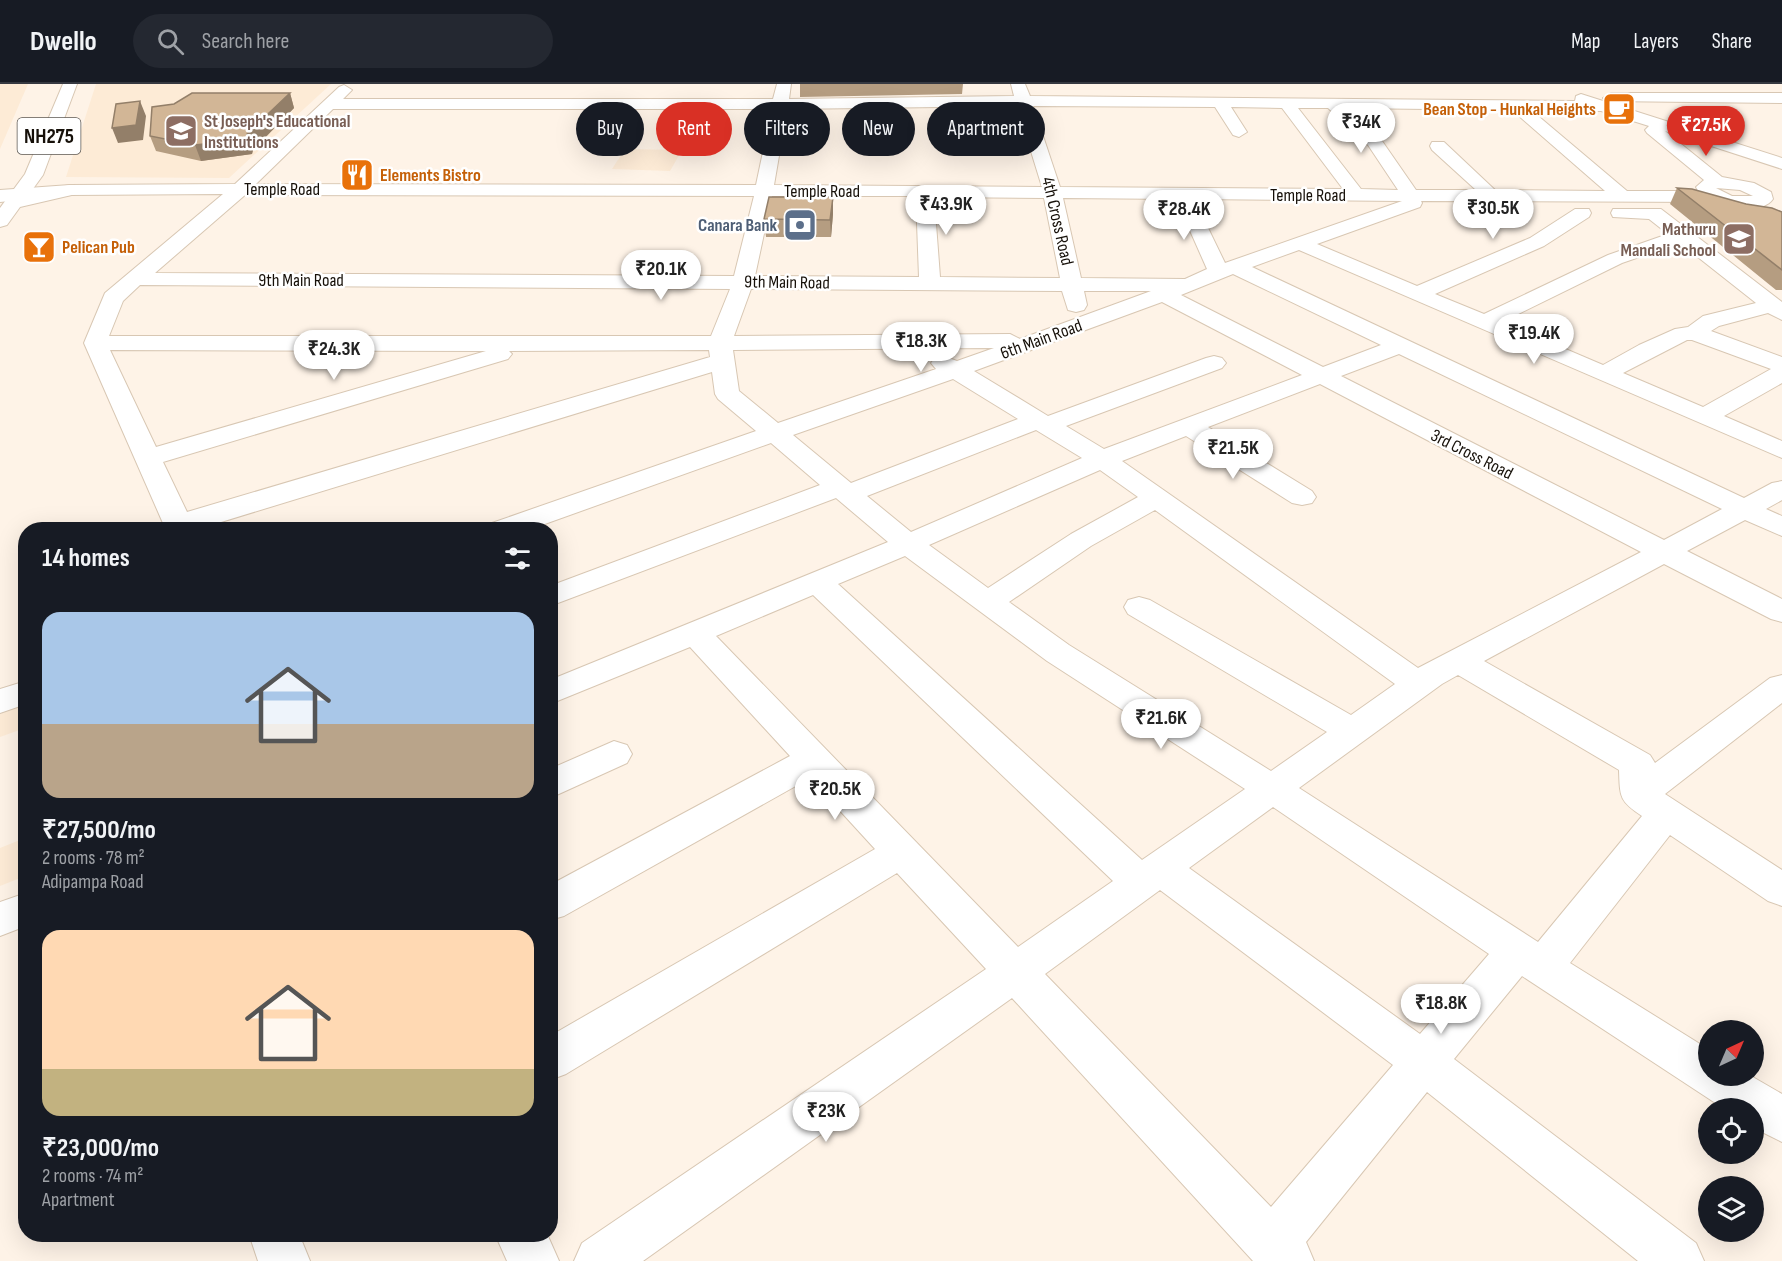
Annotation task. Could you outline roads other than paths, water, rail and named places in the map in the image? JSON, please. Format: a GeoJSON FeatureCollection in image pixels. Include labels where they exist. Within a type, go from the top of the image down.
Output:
{"type":"FeatureCollection","features":[{"type":"Feature","properties":{"kind":"street","name":"NH275"},"geometry":{"type":"LineString","coordinates":[[0,221],[70,84]]}},
{"type":"Feature","properties":{"kind":"street"},"geometry":{"type":"LineString","coordinates":[[177,522],[95,343],[113,298],[242,186],[350,84]]}},
{"type":"Feature","properties":{"kind":"street"},"geometry":{"type":"LineString","coordinates":[[781,102],[784,84]]}},
{"type":"Feature","properties":{"kind":"street"},"geometry":{"type":"LineString","coordinates":[[1558,91],[1604,98],[1639,119],[1714,189]]}},
{"type":"Feature","properties":{"kind":"street"},"geometry":{"type":"LineString","coordinates":[[825,102],[1021,93],[1220,103],[1517,106],[1604,98],[1782,98]]}},
{"type":"Feature","properties":{"kind":"street","name":"4th Cross Road"},"geometry":{"type":"LineString","coordinates":[[1021,93],[1052,189],[1080,325]]}},
{"type":"Feature","properties":{"kind":"street"},"geometry":{"type":"LineString","coordinates":[[1220,103],[1239,132]]}},
{"type":"Feature","properties":{"kind":"street"},"geometry":{"type":"LineString","coordinates":[[329,104],[744,104]]}},
{"type":"Feature","properties":{"kind":"street"},"geometry":{"type":"LineString","coordinates":[[1286,104],[1352,189]]}},
{"type":"Feature","properties":{"kind":"street"},"geometry":{"type":"LineString","coordinates":[[1332,104],[1374,142],[1407,190]]}},
{"type":"Feature","properties":{"kind":"street"},"geometry":{"type":"LineString","coordinates":[[1517,106],[1624,195],[1654,213],[1777,309]]}},
{"type":"Feature","properties":{"kind":"street"},"geometry":{"type":"LineString","coordinates":[[1639,119],[1782,164]]}},
{"type":"Feature","properties":{"kind":"street"},"geometry":{"type":"LineString","coordinates":[[1438,146],[1486,190]]}},
{"type":"Feature","properties":{"kind":"street"},"geometry":{"type":"LineString","coordinates":[[771,156],[743,282],[721,351],[727,394],[908,544],[1058,653],[1271,788],[1530,959],[1698,1066]]}},
{"type":"Feature","properties":{"kind":"street","name":"Temple Road"},"geometry":{"type":"LineString","coordinates":[[74,188],[242,186],[1352,189],[1438,193],[1486,190],[1624,195]]}},
{"type":"Feature","properties":{"kind":"street","name":"Temple Road"},"geometry":{"type":"LineString","coordinates":[[765,187],[925,191],[1052,189],[1183,194],[1624,195],[1714,189],[1768,197]]}},
{"type":"Feature","properties":{"kind":"street"},"geometry":{"type":"LineString","coordinates":[[14,190],[74,188]]}},
{"type":"Feature","properties":{"kind":"street"},"geometry":{"type":"LineString","coordinates":[[14,190],[74,188]]}},
{"type":"Feature","properties":{"kind":"street"},"geometry":{"type":"LineString","coordinates":[[925,191],[930,284]]}},
{"type":"Feature","properties":{"kind":"street","name":"6th Main Road"},"geometry":{"type":"LineString","coordinates":[[522,522],[1036,341],[1438,193]]}},
{"type":"Feature","properties":{"kind":"street"},"geometry":{"type":"LineString","coordinates":[[1183,194],[1227,269],[1399,346],[1782,527]]}},
{"type":"Feature","properties":{"kind":"street"},"geometry":{"type":"LineString","coordinates":[[1768,197],[1774,219]]}},
{"type":"Feature","properties":{"kind":"street"},"geometry":{"type":"LineString","coordinates":[[1391,211],[1654,213]]}},
{"type":"Feature","properties":{"kind":"street"},"geometry":{"type":"LineString","coordinates":[[1418,293],[1537,242],[1582,213]]}},
{"type":"Feature","properties":{"kind":"street"},"geometry":{"type":"LineString","coordinates":[[1485,322],[1615,259],[1682,235]]}},
{"type":"Feature","properties":{"kind":"street"},"geometry":{"type":"LineString","coordinates":[[1301,244],[1782,450]]}},
{"type":"Feature","properties":{"kind":"street","name":"9th Main Road"},"geometry":{"type":"LineString","coordinates":[[135,279],[1188,285]]}},
{"type":"Feature","properties":{"kind":"street","name":"3rd Cross Road"},"geometry":{"type":"LineString","coordinates":[[1163,294],[1661,552],[1782,612]]}},
{"type":"Feature","properties":{"kind":"street"},"geometry":{"type":"LineString","coordinates":[[1694,333],[1711,321],[1777,309]]}},
{"type":"Feature","properties":{"kind":"street"},"geometry":{"type":"LineString","coordinates":[[1605,373],[1647,350],[1683,334],[1694,333],[1782,365]]}},
{"type":"Feature","properties":{"kind":"street"},"geometry":{"type":"LineString","coordinates":[[95,343],[531,344],[721,351],[909,342],[1036,341]]}},
{"type":"Feature","properties":{"kind":"street"},"geometry":{"type":"LineString","coordinates":[[909,342],[1102,459],[1418,684]]}},
{"type":"Feature","properties":{"kind":"street"},"geometry":{"type":"LineString","coordinates":[[148,458],[531,344]]}},
{"type":"Feature","properties":{"kind":"street"},"geometry":{"type":"LineString","coordinates":[[558,690],[908,544],[1102,459],[1399,346]]}},
{"type":"Feature","properties":{"kind":"street"},"geometry":{"type":"LineString","coordinates":[[194,522],[721,351]]}},
{"type":"Feature","properties":{"kind":"street"},"geometry":{"type":"LineString","coordinates":[[558,594],[843,491],[1214,363]]}},
{"type":"Feature","properties":{"kind":"street"},"geometry":{"type":"LineString","coordinates":[[1704,417],[1782,373]]}},
{"type":"Feature","properties":{"kind":"street"},"geometry":{"type":"LineString","coordinates":[[1188,426],[1302,497]]}},
{"type":"Feature","properties":{"kind":"street"},"geometry":{"type":"LineString","coordinates":[[600,1261],[1015,972],[1418,684],[1742,508],[1782,489]]}},
{"type":"Feature","properties":{"kind":"street"},"geometry":{"type":"LineString","coordinates":[[988,602],[1081,540],[1157,498]]}},
{"type":"Feature","properties":{"kind":"street"},"geometry":{"type":"LineString","coordinates":[[817,582],[1150,875],[1424,1062],[1678,1261]]}},
{"type":"Feature","properties":{"kind":"street"},"geometry":{"type":"LineString","coordinates":[[1139,607],[1352,731]]}},
{"type":"Feature","properties":{"kind":"street"},"geometry":{"type":"LineString","coordinates":[[694,633],[1280,1253],[1424,1062],[1530,959],[1652,804],[1782,686]]}},
{"type":"Feature","properties":{"kind":"street"},"geometry":{"type":"LineString","coordinates":[[1458,661],[1637,764],[1652,804],[1782,890]]}},
{"type":"Feature","properties":{"kind":"street"},"geometry":{"type":"LineString","coordinates":[[0,701],[18,695]]}},
{"type":"Feature","properties":{"kind":"street"},"geometry":{"type":"LineString","coordinates":[[558,781],[614,754]]}},
{"type":"Feature","properties":{"kind":"street"},"geometry":{"type":"LineString","coordinates":[[558,900],[814,759]]}},
{"type":"Feature","properties":{"kind":"street"},"geometry":{"type":"LineString","coordinates":[[558,1055],[901,852]]}},
{"type":"Feature","properties":{"kind":"street"},"geometry":{"type":"LineString","coordinates":[[0,919],[18,912]]}},
{"type":"Feature","properties":{"kind":"street"},"geometry":{"type":"LineString","coordinates":[[1729,1086],[1782,1120]]}},
{"type":"Feature","properties":{"kind":"street"},"geometry":{"type":"LineString","coordinates":[[277,1242],[284,1261]]}},
{"type":"Feature","properties":{"kind":"street"},"geometry":{"type":"LineString","coordinates":[[524,1242],[533,1261]]}},
{"type":"Feature","properties":{"kind":"place","name":"Bean Stop - Hunkal Heights"},"geometry":{"type":"Point","coordinates":[1619,109]}},
{"type":"Feature","properties":{"kind":"place","name":"St Joseph's Educational Institutions"},"geometry":{"type":"Point","coordinates":[181,131]}},
{"type":"Feature","properties":{"kind":"place","name":"Elements Bistro"},"geometry":{"type":"Point","coordinates":[357,175]}},
{"type":"Feature","properties":{"kind":"place","name":"Canara Bank"},"geometry":{"type":"Point","coordinates":[800,225]}},
{"type":"Feature","properties":{"kind":"place","name":"Mathuru Mandali School"},"geometry":{"type":"Point","coordinates":[1739,239]}},
{"type":"Feature","properties":{"kind":"place","name":"Pelican Pub"},"geometry":{"type":"Point","coordinates":[39,247]}}]}
